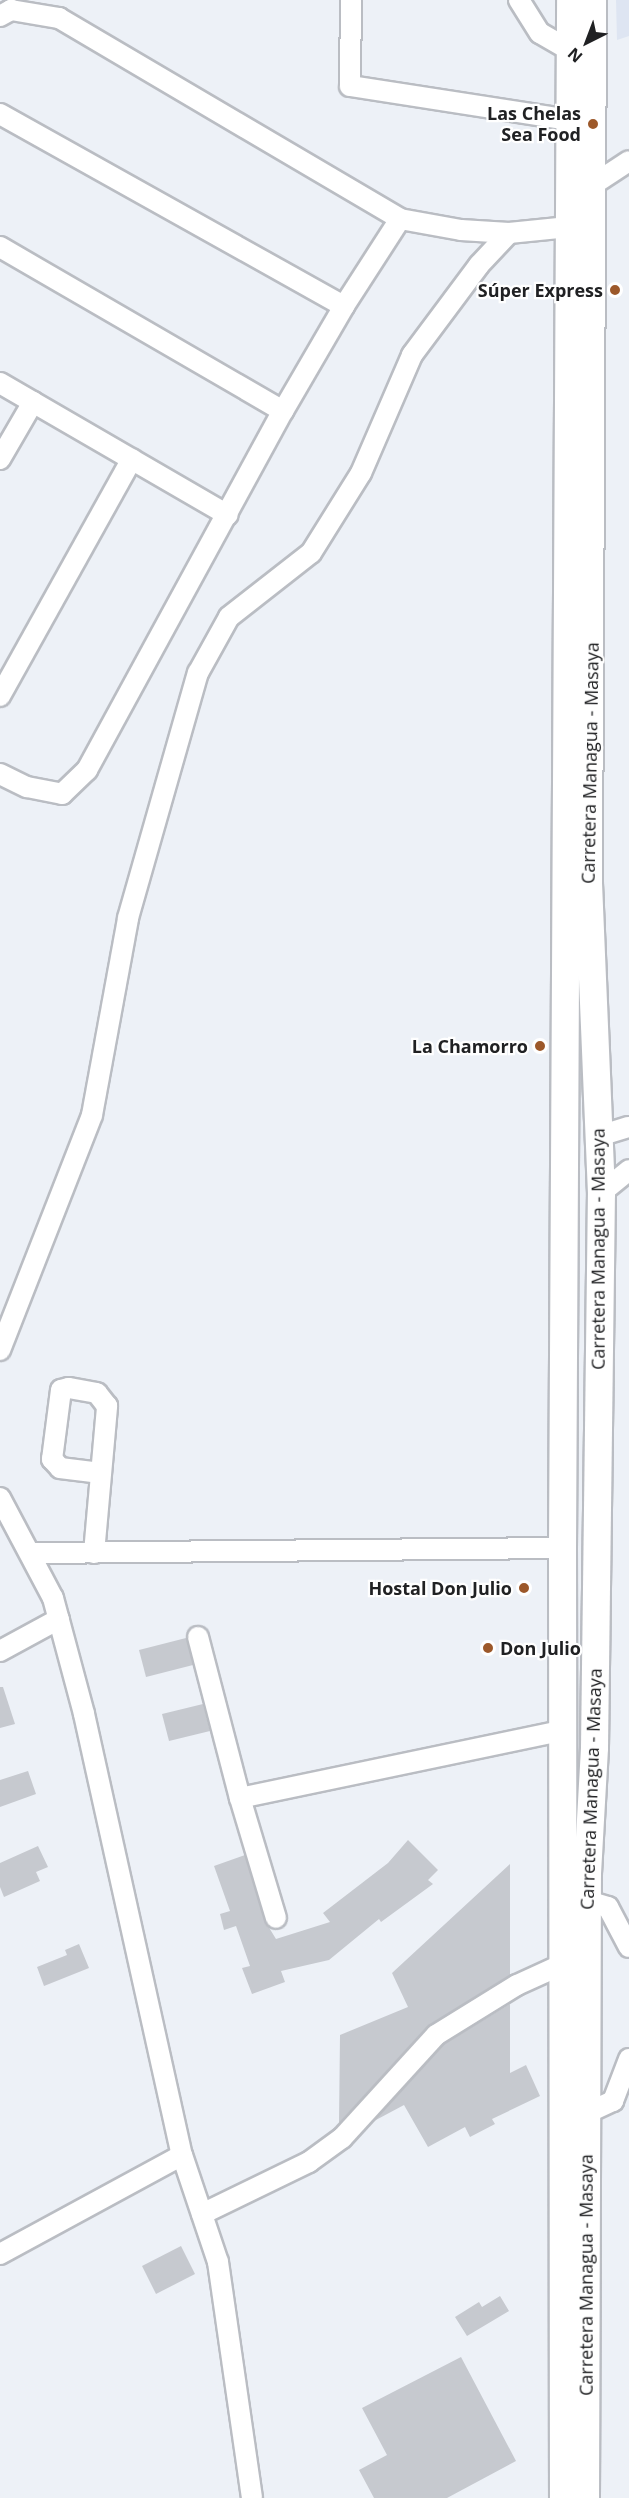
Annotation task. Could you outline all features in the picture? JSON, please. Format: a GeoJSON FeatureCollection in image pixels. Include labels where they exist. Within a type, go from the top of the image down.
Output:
{"type":"FeatureCollection","features":[{"type":"Feature","properties":{"kind":"highway","name":"Carretera Managua - Masaya"},"geometry":{"type":"LineString","coordinates":[[563,2498],[565,1730],[562,1548],[570,0]]}},
{"type":"Feature","properties":{"kind":"highway","name":"Carretera Managua - Masaya"},"geometry":{"type":"LineString","coordinates":[[585,2498],[588,1901],[594,1747],[601,1193],[588,882],[592,0]]}},
{"type":"Feature","properties":{"kind":"street"},"geometry":{"type":"LineString","coordinates":[[351,0],[350,86],[570,120]]}},
{"type":"Feature","properties":{"kind":"street"},"geometry":{"type":"LineString","coordinates":[[519,0],[540,33],[570,50]]}},
{"type":"Feature","properties":{"kind":"street"},"geometry":{"type":"LineString","coordinates":[[0,16],[11,10],[59,18],[400,219],[461,231],[508,232],[569,227]]}},
{"type":"Feature","properties":{"kind":"street"},"geometry":{"type":"LineString","coordinates":[[0,114],[344,306]]}},
{"type":"Feature","properties":{"kind":"street"},"geometry":{"type":"LineString","coordinates":[[591,186],[629,161]]}},
{"type":"Feature","properties":{"kind":"street"},"geometry":{"type":"LineString","coordinates":[[0,774],[27,787],[62,794],[87,770],[283,411],[344,306],[400,219]]}},
{"type":"Feature","properties":{"kind":"street"},"geometry":{"type":"LineString","coordinates":[[0,1350],[92,1115],[128,918],[198,673],[229,617],[311,553],[361,472],[412,355],[478,265],[508,232]]}},
{"type":"Feature","properties":{"kind":"street"},"geometry":{"type":"LineString","coordinates":[[0,247],[283,411]]}},
{"type":"Feature","properties":{"kind":"street"},"geometry":{"type":"LineString","coordinates":[[0,383],[228,515]]}},
{"type":"Feature","properties":{"kind":"street"},"geometry":{"type":"LineString","coordinates":[[0,459],[33,402]]}},
{"type":"Feature","properties":{"kind":"street"},"geometry":{"type":"LineString","coordinates":[[0,696],[132,459]]}},
{"type":"Feature","properties":{"kind":"street"},"geometry":{"type":"LineString","coordinates":[[599,1136],[629,1127]]}},
{"type":"Feature","properties":{"kind":"street"},"geometry":{"type":"LineString","coordinates":[[601,1193],[629,1170]]}},
{"type":"Feature","properties":{"kind":"street"},"geometry":{"type":"LineString","coordinates":[[94,1553],[99,1473]]}},
{"type":"Feature","properties":{"kind":"street"},"geometry":{"type":"LineString","coordinates":[[0,1498],[32,1553],[58,1619],[84,1714],[182,2155],[218,2262],[252,2498]]}},
{"type":"Feature","properties":{"kind":"street"},"geometry":{"type":"LineString","coordinates":[[32,1553],[562,1548]]}},
{"type":"Feature","properties":{"kind":"street"},"geometry":{"type":"LineString","coordinates":[[0,1651],[58,1619]]}},
{"type":"Feature","properties":{"kind":"street"},"geometry":{"type":"LineString","coordinates":[[198,1637],[240,1798],[276,1918]]}},
{"type":"Feature","properties":{"kind":"street"},"geometry":{"type":"LineString","coordinates":[[240,1798],[565,1730]]}},
{"type":"Feature","properties":{"kind":"street"},"geometry":{"type":"LineString","coordinates":[[588,1901],[608,1907],[629,1947]]}},
{"type":"Feature","properties":{"kind":"street"},"geometry":{"type":"LineString","coordinates":[[202,2214],[309,2162],[342,2138],[436,2035],[517,1985],[564,1964]]}},
{"type":"Feature","properties":{"kind":"street"},"geometry":{"type":"LineString","coordinates":[[587,2113],[613,2101],[629,2060]]}},
{"type":"Feature","properties":{"kind":"street"},"geometry":{"type":"LineString","coordinates":[[0,2254],[182,2155]]}},
{"type":"Feature","properties":{"kind":"shaded area"},"geometry":{"type":"Polygon","coordinates":[[[616,0],[629,0],[629,36],[617,40],[616,0]]]}},
{"type":"Feature","properties":{"kind":"building"},"geometry":{"type":"Polygon","coordinates":[[[186,1638],[193,1665],[146,1677],[139,1650],[186,1638]]]}},
{"type":"Feature","properties":{"kind":"building"},"geometry":{"type":"Polygon","coordinates":[[[0,1687],[3,1687],[15,1724],[0,1728],[0,1687]]]}},
{"type":"Feature","properties":{"kind":"building"},"geometry":{"type":"Polygon","coordinates":[[[203,1704],[210,1731],[169,1741],[162,1714],[203,1704]]]}},
{"type":"Feature","properties":{"kind":"building"},"geometry":{"type":"Polygon","coordinates":[[[28,1771],[36,1794],[0,1807],[0,1780],[28,1771]]]}},
{"type":"Feature","properties":{"kind":"building"},"geometry":{"type":"Polygon","coordinates":[[[408,1840],[438,1870],[428,1880],[433,1884],[381,1922],[379,1919],[329,1960],[281,1971],[285,1982],[252,1994],[242,1968],[250,1966],[236,1926],[224,1930],[220,1914],[230,1911],[214,1866],[245,1855],[265,1921],[276,1939],[330,1922],[323,1913],[388,1863],[408,1840]]]}},
{"type":"Feature","properties":{"kind":"building"},"geometry":{"type":"Polygon","coordinates":[[[38,1846],[48,1867],[36,1872],[40,1881],[4,1897],[0,1887],[0,1863],[38,1846]]]}},
{"type":"Feature","properties":{"kind":"building"},"geometry":{"type":"Polygon","coordinates":[[[510,1864],[510,1975],[427,2027],[339,2123],[340,2035],[408,2007],[392,1973],[510,1864]]]}},
{"type":"Feature","properties":{"kind":"building"},"geometry":{"type":"Polygon","coordinates":[[[79,1944],[89,1968],[44,1986],[37,1967],[67,1955],[65,1950],[79,1944]]]}},
{"type":"Feature","properties":{"kind":"building"},"geometry":{"type":"Polygon","coordinates":[[[510,2004],[510,2073],[526,2065],[540,2096],[492,2119],[495,2124],[470,2137],[465,2127],[428,2147],[404,2105],[374,2121],[444,2044],[510,2004]]]}},
{"type":"Feature","properties":{"kind":"building"},"geometry":{"type":"Polygon","coordinates":[[[181,2246],[195,2274],[156,2294],[142,2266],[181,2246]]]}},
{"type":"Feature","properties":{"kind":"building"},"geometry":{"type":"Polygon","coordinates":[[[500,2296],[509,2311],[467,2336],[455,2317],[479,2302],[482,2307],[500,2296]]]}},
{"type":"Feature","properties":{"kind":"building"},"geometry":{"type":"Polygon","coordinates":[[[461,2357],[516,2461],[447,2498],[374,2498],[359,2470],[387,2455],[362,2408],[461,2357]]]}},
{"type":"Feature","properties":{"kind":"place","name":"Las Chelas Sea Food"},"geometry":{"type":"Point","coordinates":[593,124]}},
{"type":"Feature","properties":{"kind":"place","name":"Súper Express"},"geometry":{"type":"Point","coordinates":[615,290]}},
{"type":"Feature","properties":{"kind":"place","name":"La Chamorro"},"geometry":{"type":"Point","coordinates":[540,1046]}},
{"type":"Feature","properties":{"kind":"place","name":"Hostal Don Julio"},"geometry":{"type":"Point","coordinates":[524,1588]}},
{"type":"Feature","properties":{"kind":"place","name":"Don Julio"},"geometry":{"type":"Point","coordinates":[488,1648]}}]}
